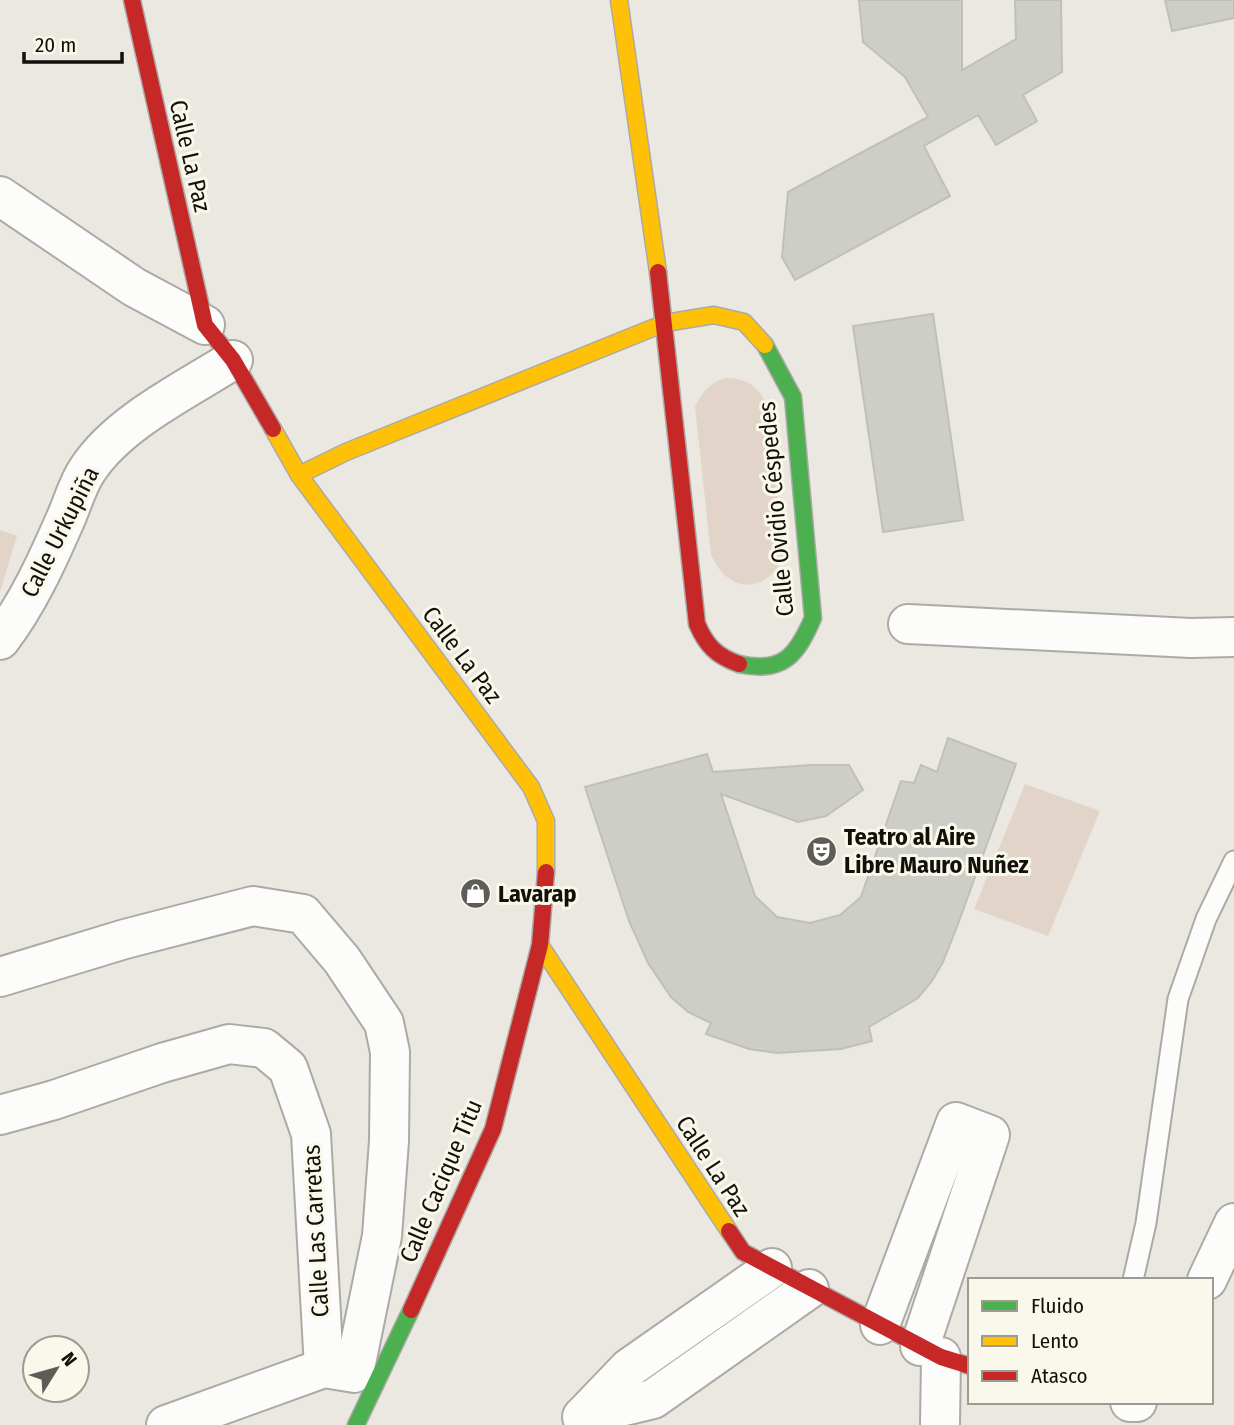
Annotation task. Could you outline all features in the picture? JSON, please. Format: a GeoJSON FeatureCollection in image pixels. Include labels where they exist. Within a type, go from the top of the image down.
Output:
{"type":"FeatureCollection","features":[{"type":"Feature","properties":{"kind":"street","name":"Calle La Paz"},"geometry":{"type":"LineString","coordinates":[[132,0],[205,325],[233,360],[299,475],[531,787],[547,821],[547,859],[540,945],[743,1252],[809,1289],[944,1356]]}},
{"type":"Feature","properties":{"kind":"street","name":"Calle Ovidio Céspedes"},"geometry":{"type":"LineString","coordinates":[[619,0],[665,323],[697,624],[706,644],[725,658],[738,665],[767,667],[802,645],[813,618],[793,397],[765,344],[744,322],[714,315],[665,323]]}},
{"type":"Feature","properties":{"kind":"street"},"geometry":{"type":"LineString","coordinates":[[0,196],[134,287],[205,325]]}},
{"type":"Feature","properties":{"kind":"street"},"geometry":{"type":"LineString","coordinates":[[299,475],[346,452],[665,323]]}},
{"type":"Feature","properties":{"kind":"street","name":"Calle Urkupiña"},"geometry":{"type":"LineString","coordinates":[[0,640],[12,625],[13,599],[54,544],[87,469],[114,439],[144,416],[233,360]]}},
{"type":"Feature","properties":{"kind":"street"},"geometry":{"type":"LineString","coordinates":[[908,624],[1178,638],[1234,637]]}},
{"type":"Feature","properties":{"kind":"street"},"geometry":{"type":"LineString","coordinates":[[0,977],[125,939],[253,906],[303,914],[342,960],[384,1023],[390,1052],[389,1141],[382,1236],[352,1374],[166,1425]]}},
{"type":"Feature","properties":{"kind":"street","name":"Calle Cacique Titu"},"geometry":{"type":"LineString","coordinates":[[356,1425],[352,1374],[493,1129],[540,945]]}},
{"type":"Feature","properties":{"kind":"street","name":"Calle Las Carretas"},"geometry":{"type":"LineString","coordinates":[[0,1115],[229,1044],[264,1048],[288,1068],[311,1134],[352,1374]]}},
{"type":"Feature","properties":{"kind":"street"},"geometry":{"type":"LineString","coordinates":[[880,1325],[956,1122],[990,1135],[944,1356],[940,1425]]}},
{"type":"Feature","properties":{"kind":"street"},"geometry":{"type":"LineString","coordinates":[[1208,1278],[1234,1223]]}},
{"type":"Feature","properties":{"kind":"street"},"geometry":{"type":"LineString","coordinates":[[576,1421],[629,1368],[772,1268]]}},
{"type":"Feature","properties":{"kind":"street"},"geometry":{"type":"LineString","coordinates":[[576,1421],[653,1399],[809,1289]]}},
{"type":"Feature","properties":{"kind":"lane"},"geometry":{"type":"LineString","coordinates":[[1133,1278],[1146,1223],[1178,999],[1206,919],[1234,861]]}},
{"type":"Feature","properties":{"kind":"shaded area"},"geometry":{"type":"Polygon","coordinates":[[[725,378],[752,385],[761,394],[768,408],[784,556],[767,578],[747,585],[727,577],[711,554],[695,407],[707,389],[725,378]]]}},
{"type":"Feature","properties":{"kind":"shaded area"},"geometry":{"type":"Polygon","coordinates":[[[0,530],[17,536],[0,592],[0,530]]]}},
{"type":"Feature","properties":{"kind":"shaded area"},"geometry":{"type":"Polygon","coordinates":[[[1025,784],[1100,811],[1048,936],[974,909],[1025,784]]]}},
{"type":"Feature","properties":{"kind":"building"},"geometry":{"type":"Polygon","coordinates":[[[859,0],[962,0],[962,70],[1016,39],[1015,0],[1061,0],[1062,72],[1023,95],[1037,121],[996,145],[978,115],[924,146],[950,196],[795,280],[782,257],[788,192],[928,117],[905,77],[863,42],[859,0]]]}},
{"type":"Feature","properties":{"kind":"building"},"geometry":{"type":"Polygon","coordinates":[[[1165,0],[1234,0],[1234,18],[1172,31],[1165,0]]]}},
{"type":"Feature","properties":{"kind":"building"},"geometry":{"type":"Polygon","coordinates":[[[933,314],[963,520],[883,532],[853,326],[933,314]]]}},
{"type":"Feature","properties":{"kind":"building"},"geometry":{"type":"Polygon","coordinates":[[[948,738],[1016,764],[958,924],[943,962],[932,981],[918,998],[869,1027],[872,1041],[841,1049],[777,1053],[749,1049],[706,1034],[711,1023],[688,1012],[671,997],[648,963],[629,921],[585,787],[707,754],[713,772],[849,765],[863,790],[826,816],[798,822],[721,794],[755,896],[777,917],[810,923],[840,915],[861,897],[901,781],[914,783],[921,765],[937,772],[948,738]]]}},
{"type":"Feature","properties":{"kind":"traffic: fast"},"geometry":{"type":"LineString","coordinates":[[739,664],[778,664],[801,642],[813,618],[793,397],[765,345]]}},
{"type":"Feature","properties":{"kind":"traffic: fast"},"geometry":{"type":"LineString","coordinates":[[356,1425],[411,1310]]}},
{"type":"Feature","properties":{"kind":"traffic: slow"},"geometry":{"type":"LineString","coordinates":[[619,0],[658,272]]}},
{"type":"Feature","properties":{"kind":"traffic: slow"},"geometry":{"type":"LineString","coordinates":[[299,475],[346,452],[665,323],[714,315],[744,322],[765,345]]}},
{"type":"Feature","properties":{"kind":"traffic: slow"},"geometry":{"type":"LineString","coordinates":[[273,429],[299,475],[531,787],[546,821],[546,872]]}},
{"type":"Feature","properties":{"kind":"traffic: slow"},"geometry":{"type":"LineString","coordinates":[[540,945],[729,1231]]}},
{"type":"Feature","properties":{"kind":"traffic: jam"},"geometry":{"type":"LineString","coordinates":[[132,0],[205,325],[233,360],[273,429]]}},
{"type":"Feature","properties":{"kind":"traffic: jam"},"geometry":{"type":"LineString","coordinates":[[658,272],[697,624],[713,649],[739,664]]}},
{"type":"Feature","properties":{"kind":"traffic: jam"},"geometry":{"type":"LineString","coordinates":[[411,1310],[493,1129],[540,945],[546,872]]}},
{"type":"Feature","properties":{"kind":"traffic: jam"},"geometry":{"type":"LineString","coordinates":[[729,1231],[743,1252],[941,1357],[968,1365]]}},
{"type":"Feature","properties":{"kind":"place","name":"Teatro al Aire Libre Mauro Nuñez"},"geometry":{"type":"Point","coordinates":[821,851]}},
{"type":"Feature","properties":{"kind":"place","name":"Lavarap"},"geometry":{"type":"Point","coordinates":[475,894]}}]}
